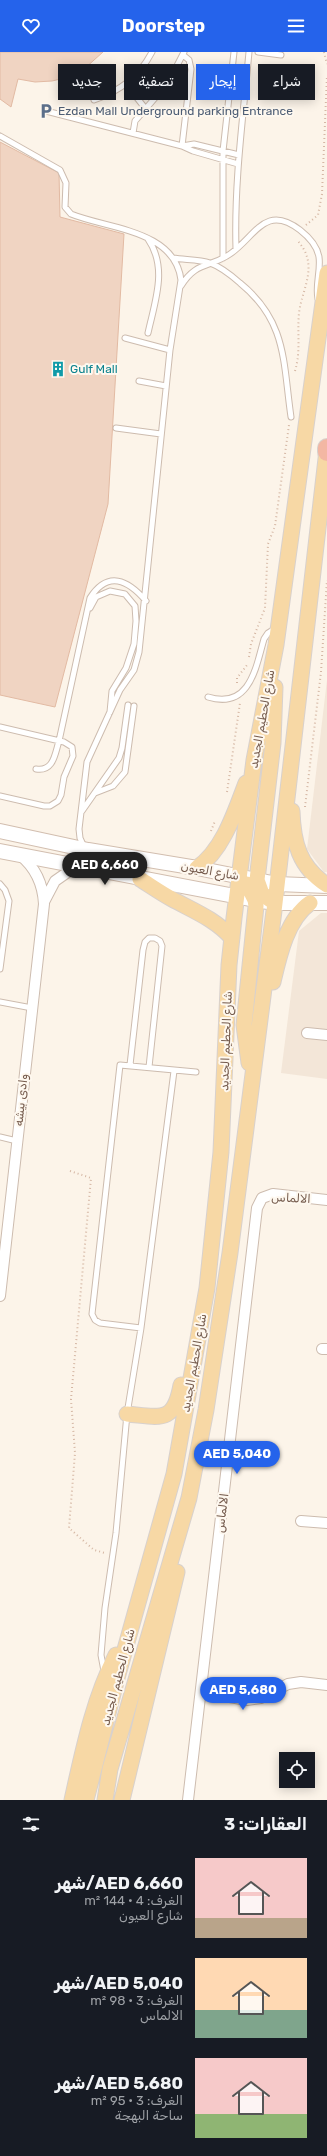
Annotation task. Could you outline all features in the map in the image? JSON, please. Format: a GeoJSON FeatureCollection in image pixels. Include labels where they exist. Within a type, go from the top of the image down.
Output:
{"type":"FeatureCollection","features":[{"type":"Feature","properties":{"kind":"main road","name":"شارع الحطيم الجديد"},"geometry":{"type":"LineString","coordinates":[[86,1800],[130,1632],[174,1474],[207,1288],[221,1152],[232,938],[236,896],[240,876],[254,760],[279,627],[327,273]]}},
{"type":"Feature","properties":{"kind":"main road","name":"شارع الحطيم الجديد"},"geometry":{"type":"LineString","coordinates":[[105,1800],[110,1769],[184,1516],[199,1448],[231,1245],[252,1072],[275,903],[288,777],[327,450]]}},
{"type":"Feature","properties":{"kind":"main road"},"geometry":{"type":"LineString","coordinates":[[275,903],[262,894],[257,880],[273,743],[276,646]]}},
{"type":"Feature","properties":{"kind":"main road"},"geometry":{"type":"LineString","coordinates":[[197,868],[210,858],[219,842],[241,795],[254,760]]}},
{"type":"Feature","properties":{"kind":"main road"},"geometry":{"type":"LineString","coordinates":[[288,777],[293,831],[298,855],[312,874],[327,885]]}},
{"type":"Feature","properties":{"kind":"main road","name":"شارع العيون"},"geometry":{"type":"LineString","coordinates":[[0,831],[88,850],[197,868],[277,884],[327,885]]}},
{"type":"Feature","properties":{"kind":"main road","name":"شارع العيون"},"geometry":{"type":"LineString","coordinates":[[0,851],[75,867],[255,900],[275,903],[327,904]]}},
{"type":"Feature","properties":{"kind":"main road"},"geometry":{"type":"LineString","coordinates":[[240,876],[246,883],[255,900],[255,914],[244,1025],[244,1041],[252,1072]]}},
{"type":"Feature","properties":{"kind":"main road"},"geometry":{"type":"LineString","coordinates":[[140,879],[171,899],[208,918],[220,926],[232,938]]}},
{"type":"Feature","properties":{"kind":"main road"},"geometry":{"type":"LineString","coordinates":[[260,1012],[270,992],[284,944],[297,916],[310,903]]}},
{"type":"Feature","properties":{"kind":"main road"},"geometry":{"type":"LineString","coordinates":[[127,1414],[164,1416],[174,1409],[177,1403],[193,1318],[207,1288]]}},
{"type":"Feature","properties":{"kind":"main road"},"geometry":{"type":"LineString","coordinates":[[122,1800],[181,1552],[184,1516]]}},
{"type":"Feature","properties":{"kind":"main road"},"geometry":{"type":"LineString","coordinates":[[72,1800],[83,1750],[105,1678],[130,1632]]}},
{"type":"Feature","properties":{"kind":"street","name":"وادى بيشه"},"geometry":{"type":"LineString","coordinates":[[0,1296],[4,1215],[17,1141],[44,904],[42,885],[38,876],[33,868],[20,855]]}},
{"type":"Feature","properties":{"kind":"street","name":"وادى بيشه"},"geometry":{"type":"LineString","coordinates":[[44,904],[55,881],[75,867]]}},
{"type":"Feature","properties":{"kind":"street"},"geometry":{"type":"LineString","coordinates":[[307,1033],[327,1035]]}},
{"type":"Feature","properties":{"kind":"street","name":"الالماس"},"geometry":{"type":"LineString","coordinates":[[188,1800],[257,1208],[262,1198],[273,1194],[327,1200]]}},
{"type":"Feature","properties":{"kind":"street"},"geometry":{"type":"LineString","coordinates":[[301,1521],[327,1523]]}},
{"type":"Feature","properties":{"kind":"street"},"geometry":{"type":"LineString","coordinates":[[201,1692],[247,1700],[261,1698],[288,1684],[301,1682],[327,1685]]}},
{"type":"Feature","properties":{"kind":"lane"},"geometry":{"type":"LineString","coordinates":[[144,64],[152,52]]}},
{"type":"Feature","properties":{"kind":"lane"},"geometry":{"type":"LineString","coordinates":[[223,258],[222,160],[234,52]]}},
{"type":"Feature","properties":{"kind":"lane"},"geometry":{"type":"LineString","coordinates":[[236,250],[235,213],[238,164],[249,52]]}},
{"type":"Feature","properties":{"kind":"lane"},"geometry":{"type":"LineString","coordinates":[[258,52],[281,55]]}},
{"type":"Feature","properties":{"kind":"lane"},"geometry":{"type":"LineString","coordinates":[[133,133],[134,121],[168,83],[184,54],[189,60],[191,69],[182,146]]}},
{"type":"Feature","properties":{"kind":"lane"},"geometry":{"type":"LineString","coordinates":[[139,100],[145,108]]}},
{"type":"Feature","properties":{"kind":"lane"},"geometry":{"type":"LineString","coordinates":[[46,111],[182,146],[193,151],[238,164]]}},
{"type":"Feature","properties":{"kind":"lane"},"geometry":{"type":"LineString","coordinates":[[0,136],[60,170],[66,183],[65,207],[71,214],[148,239],[165,248],[173,258],[180,272],[180,287],[170,350],[161,434],[146,600],[137,664],[131,676],[120,690],[87,762],[80,815],[80,838],[88,850]]}},
{"type":"Feature","properties":{"kind":"lane"},"geometry":{"type":"LineString","coordinates":[[182,146],[194,144],[239,155]]}},
{"type":"Feature","properties":{"kind":"lane"},"geometry":{"type":"LineString","coordinates":[[180,287],[195,270],[223,258],[236,250],[261,225],[270,221],[279,220],[288,222],[302,232],[316,247],[319,256],[316,290],[322,311]]}},
{"type":"Feature","properties":{"kind":"lane"},"geometry":{"type":"LineString","coordinates":[[148,239],[156,254],[160,274],[148,333]]}},
{"type":"Feature","properties":{"kind":"lane"},"geometry":{"type":"LineString","coordinates":[[173,258],[209,263],[230,274],[251,292],[272,319],[282,346],[291,418]]}},
{"type":"Feature","properties":{"kind":"lane"},"geometry":{"type":"LineString","coordinates":[[125,338],[170,350]]}},
{"type":"Feature","properties":{"kind":"lane"},"geometry":{"type":"LineString","coordinates":[[139,381],[166,386]]}},
{"type":"Feature","properties":{"kind":"lane"},"geometry":{"type":"LineString","coordinates":[[116,428],[161,434]]}},
{"type":"Feature","properties":{"kind":"lane"},"geometry":{"type":"LineString","coordinates":[[36,770],[50,767],[59,741],[90,598],[95,590],[102,584],[111,581],[128,584],[146,600]]}},
{"type":"Feature","properties":{"kind":"lane"},"geometry":{"type":"LineString","coordinates":[[87,612],[96,597],[110,591],[125,594],[134,606],[136,621],[134,644],[126,668],[112,691],[110,713]]}},
{"type":"Feature","properties":{"kind":"lane"},"geometry":{"type":"LineString","coordinates":[[208,697],[226,699],[240,693],[252,678],[264,639],[273,629],[279,627]]}},
{"type":"Feature","properties":{"kind":"lane"},"geometry":{"type":"LineString","coordinates":[[80,815],[119,758],[122,748],[128,705]]}},
{"type":"Feature","properties":{"kind":"lane"},"geometry":{"type":"LineString","coordinates":[[95,794],[113,786],[125,772],[134,706]]}},
{"type":"Feature","properties":{"kind":"lane"},"geometry":{"type":"LineString","coordinates":[[0,727],[68,743],[72,747],[74,756],[64,777],[61,795],[58,802],[50,806],[44,806],[0,796]]}},
{"type":"Feature","properties":{"kind":"lane"},"geometry":{"type":"LineString","coordinates":[[0,884],[5,890],[9,902],[2,943],[0,969]]}},
{"type":"Feature","properties":{"kind":"lane"},"geometry":{"type":"LineString","coordinates":[[130,1065],[143,950],[145,942],[149,938],[156,938],[160,941],[162,946],[149,1067]]}},
{"type":"Feature","properties":{"kind":"lane"},"geometry":{"type":"LineString","coordinates":[[0,1002],[32,1008]]}},
{"type":"Feature","properties":{"kind":"lane"},"geometry":{"type":"LineString","coordinates":[[141,1328],[100,1323],[95,1320],[92,1314],[120,1065],[196,1072]]}},
{"type":"Feature","properties":{"kind":"lane"},"geometry":{"type":"LineString","coordinates":[[105,1678],[102,1655],[105,1608],[113,1555],[127,1414],[141,1328],[174,1071]]}},
{"type":"Feature","properties":{"kind":"lane"},"geometry":{"type":"LineString","coordinates":[[0,1138],[17,1141]]}},
{"type":"Feature","properties":{"kind":"path"},"geometry":{"type":"LineString","coordinates":[[324,52],[327,64]]}},
{"type":"Feature","properties":{"kind":"path"},"geometry":{"type":"LineString","coordinates":[[294,373],[300,348],[299,312],[308,277],[305,252],[297,239],[308,222],[318,215],[321,202],[327,75]]}},
{"type":"Feature","properties":{"kind":"path"},"geometry":{"type":"LineString","coordinates":[[227,795],[240,693],[237,678],[247,664],[251,644],[265,608],[268,544],[275,526],[283,476],[285,442],[291,418]]}},
{"type":"Feature","properties":{"kind":"path"},"geometry":{"type":"LineString","coordinates":[[304,811],[321,672],[327,580]]}},
{"type":"Feature","properties":{"kind":"path"},"geometry":{"type":"LineString","coordinates":[[218,818],[213,824],[211,831],[213,838],[219,842]]}},
{"type":"Feature","properties":{"kind":"path"},"geometry":{"type":"LineString","coordinates":[[70,1171],[92,1178],[71,1399],[75,1453],[69,1528],[94,1550],[113,1555]]}},
{"type":"Feature","properties":{"kind":"shaded area"},"geometry":{"type":"Polygon","coordinates":[[[327,680],[327,872],[324,872],[307,849],[327,680]]]}},
{"type":"Feature","properties":{"kind":"shaded area"},"geometry":{"type":"Polygon","coordinates":[[[321,913],[327,913],[327,1079],[281,1073],[299,931],[321,913]]]}},
{"type":"Feature","properties":{"kind":"building"},"geometry":{"type":"Polygon","coordinates":[[[0,52],[103,52],[90,64],[58,64],[58,80],[35,82],[18,79],[11,107],[0,99],[0,52]]]}},
{"type":"Feature","properties":{"kind":"building","name":"Gulf Mall"},"geometry":{"type":"Polygon","coordinates":[[[0,142],[59,173],[60,217],[124,234],[108,504],[55,707],[0,695],[0,142]]]}},
{"type":"Feature","properties":{"kind":"place","name":"Ezdan Mall Underground parking Entrance"},"geometry":{"type":"Point","coordinates":[46,111]}},
{"type":"Feature","properties":{"kind":"place","name":"Gulf Mall"},"geometry":{"type":"Point","coordinates":[58,369]}}]}
